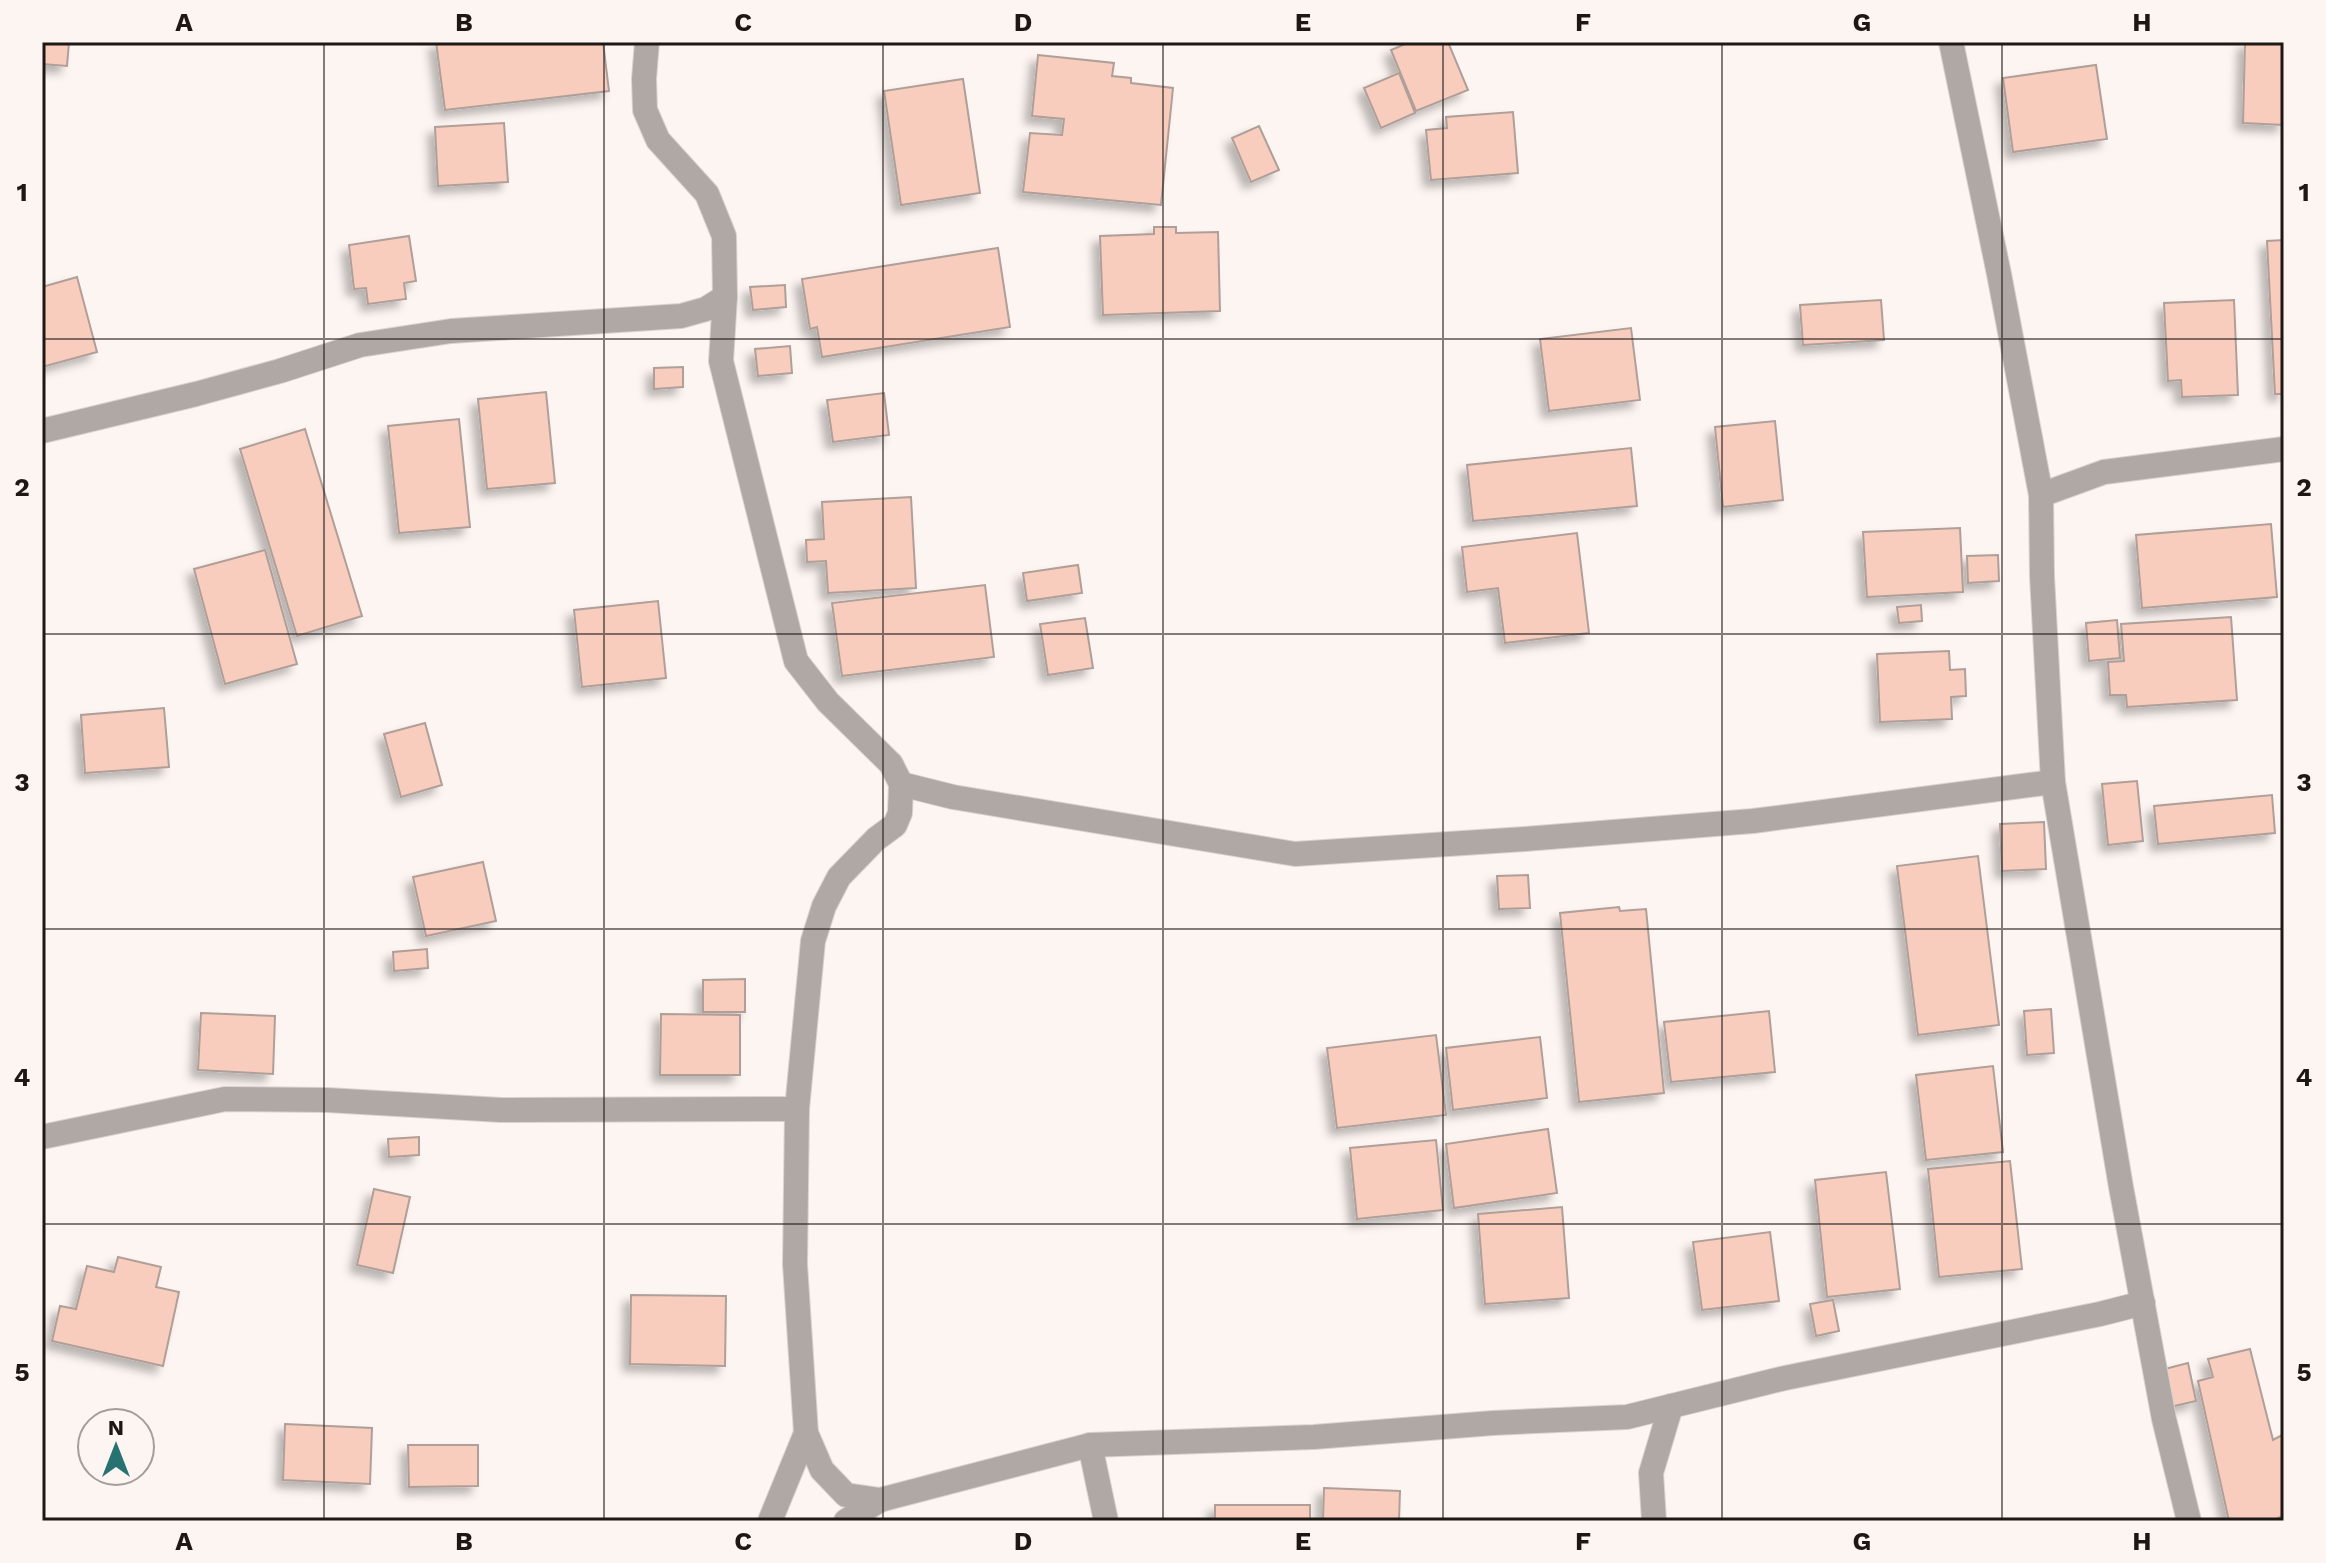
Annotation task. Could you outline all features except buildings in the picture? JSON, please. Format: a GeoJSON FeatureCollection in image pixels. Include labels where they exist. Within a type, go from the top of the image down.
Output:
{"type":"FeatureCollection","features":[{"type":"Feature","properties":{"kind":"street"},"geometry":{"type":"LineString","coordinates":[[647,42],[645,110],[658,140],[707,194],[724,236],[725,297],[721,361],[796,661],[828,702],[891,764],[901,784],[900,813],[895,825],[876,839],[839,877],[824,906],[813,941],[797,1109],[795,1264],[806,1433],[822,1470],[846,1495],[880,1500]]}},
{"type":"Feature","properties":{"kind":"street"},"geometry":{"type":"LineString","coordinates":[[1951,42],[2041,495],[2053,782],[2164,1419],[2189,1521]]}},
{"type":"Feature","properties":{"kind":"street"},"geometry":{"type":"LineString","coordinates":[[42,431],[196,394],[360,345],[451,331],[681,316],[706,309],[725,297]]}},
{"type":"Feature","properties":{"kind":"street"},"geometry":{"type":"LineString","coordinates":[[2041,495],[2104,472],[2284,449]]}},
{"type":"Feature","properties":{"kind":"street"},"geometry":{"type":"LineString","coordinates":[[901,784],[953,797],[1295,854],[1753,821],[2053,782]]}},
{"type":"Feature","properties":{"kind":"street"},"geometry":{"type":"LineString","coordinates":[[42,1137],[225,1099],[327,1100],[501,1110],[797,1109]]}},
{"type":"Feature","properties":{"kind":"street"},"geometry":{"type":"LineString","coordinates":[[846,1521],[880,1500],[1090,1445],[1314,1437],[1493,1423],[1627,1417],[1785,1378],[2143,1303]]}},
{"type":"Feature","properties":{"kind":"street"},"geometry":{"type":"LineString","coordinates":[[1654,1521],[1651,1473],[1671,1406]]}},
{"type":"Feature","properties":{"kind":"street"},"geometry":{"type":"LineString","coordinates":[[770,1521],[806,1433]]}},
{"type":"Feature","properties":{"kind":"street"},"geometry":{"type":"LineString","coordinates":[[1090,1445],[1106,1521]]}}]}
